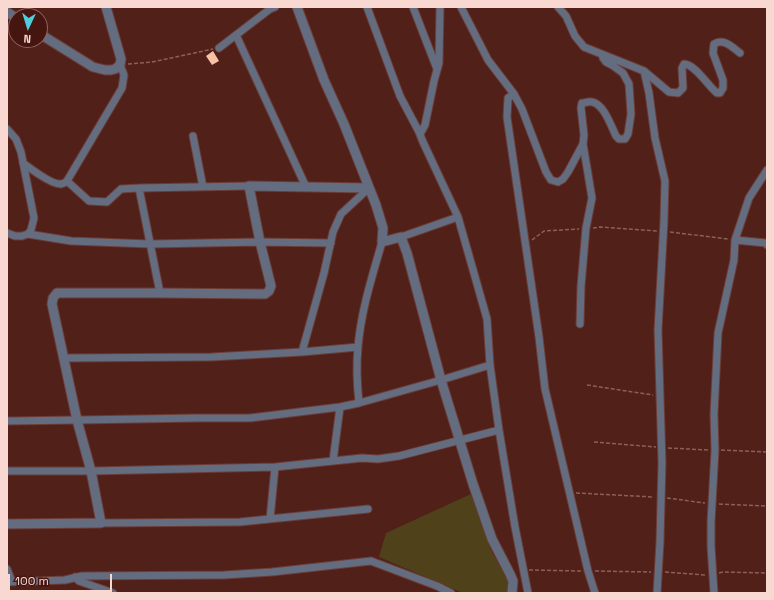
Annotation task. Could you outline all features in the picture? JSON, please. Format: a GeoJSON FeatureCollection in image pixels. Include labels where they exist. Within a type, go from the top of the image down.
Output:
{"type":"FeatureCollection","features":[{"type":"Feature","properties":{"kind":"street"},"geometry":{"type":"LineString","coordinates":[[23,163],[53,182],[60,184],[67,181],[122,88],[124,75],[120,65],[121,59],[106,7]]}},
{"type":"Feature","properties":{"kind":"street"},"geometry":{"type":"LineString","coordinates":[[219,48],[270,9],[275,7]]}},
{"type":"Feature","properties":{"kind":"street"},"geometry":{"type":"LineString","coordinates":[[297,7],[324,80],[344,124],[376,205],[383,228],[382,242],[366,298],[358,347],[357,375],[359,403]]}},
{"type":"Feature","properties":{"kind":"street"},"geometry":{"type":"LineString","coordinates":[[367,7],[400,96],[420,134],[458,217],[488,319],[490,365],[498,430],[528,593]]}},
{"type":"Feature","properties":{"kind":"street"},"geometry":{"type":"LineString","coordinates":[[413,7],[437,69]]}},
{"type":"Feature","properties":{"kind":"street"},"geometry":{"type":"LineString","coordinates":[[420,134],[425,125],[439,57],[440,7]]}},
{"type":"Feature","properties":{"kind":"street"},"geometry":{"type":"LineString","coordinates":[[461,7],[470,22],[488,60],[514,94],[522,109],[546,172],[551,180],[558,182],[562,180],[584,144]]}},
{"type":"Feature","properties":{"kind":"street"},"geometry":{"type":"LineString","coordinates":[[558,7],[566,16],[575,36],[584,47],[644,71],[669,92],[678,93],[683,88],[682,68],[684,64],[689,64],[716,93],[720,93],[723,88],[723,80],[712,53],[714,44],[723,42],[740,53]]}},
{"type":"Feature","properties":{"kind":"street"},"geometry":{"type":"LineString","coordinates":[[236,34],[306,187]]}},
{"type":"Feature","properties":{"kind":"street"},"geometry":{"type":"LineString","coordinates":[[48,39],[93,67],[111,70],[120,65]]}},
{"type":"Feature","properties":{"kind":"street"},"geometry":{"type":"LineString","coordinates":[[580,324],[581,286],[586,228],[592,198],[584,144],[581,108],[582,103],[591,101],[599,105],[619,139],[624,138],[628,134],[631,114],[629,84],[623,73],[606,62],[603,58],[606,56]]}},
{"type":"Feature","properties":{"kind":"street"},"geometry":{"type":"LineString","coordinates":[[644,71],[649,93],[655,138],[665,181],[658,330],[659,396],[662,448],[658,593]]}},
{"type":"Feature","properties":{"kind":"street"},"geometry":{"type":"LineString","coordinates":[[514,94],[508,98],[507,117],[539,337],[545,389],[588,571],[595,593]]}},
{"type":"Feature","properties":{"kind":"street"},"geometry":{"type":"LineString","coordinates":[[7,129],[16,139],[21,152],[34,218],[31,230],[28,234]]}},
{"type":"Feature","properties":{"kind":"street"},"geometry":{"type":"LineString","coordinates":[[193,136],[203,187]]}},
{"type":"Feature","properties":{"kind":"street"},"geometry":{"type":"LineString","coordinates":[[714,593],[710,546],[716,450],[714,414],[718,333],[734,260],[735,240],[749,198],[767,170]]}},
{"type":"Feature","properties":{"kind":"street"},"geometry":{"type":"LineString","coordinates":[[67,181],[89,201],[107,202],[121,189],[139,188],[249,186],[369,188]]}},
{"type":"Feature","properties":{"kind":"street"},"geometry":{"type":"LineString","coordinates":[[101,523],[91,471],[77,420],[52,304],[53,298],[57,293],[265,294],[269,291],[271,286],[260,242],[249,186]]}},
{"type":"Feature","properties":{"kind":"street"},"geometry":{"type":"LineString","coordinates":[[139,188],[160,293]]}},
{"type":"Feature","properties":{"kind":"street"},"geometry":{"type":"LineString","coordinates":[[302,352],[334,232],[341,214],[369,188]]}},
{"type":"Feature","properties":{"kind":"street"},"geometry":{"type":"LineString","coordinates":[[382,242],[402,237],[458,217]]}},
{"type":"Feature","properties":{"kind":"street"},"geometry":{"type":"LineString","coordinates":[[7,234],[22,236],[28,234],[71,241],[150,244],[260,242],[331,243]]}},
{"type":"Feature","properties":{"kind":"street"},"geometry":{"type":"LineString","coordinates":[[402,237],[441,380],[472,484],[492,539],[513,581],[512,593]]}},
{"type":"Feature","properties":{"kind":"street"},"geometry":{"type":"LineString","coordinates":[[735,240],[766,243],[767,245]]}},
{"type":"Feature","properties":{"kind":"street"},"geometry":{"type":"LineString","coordinates":[[64,358],[189,358],[302,352],[358,347]]}},
{"type":"Feature","properties":{"kind":"street"},"geometry":{"type":"LineString","coordinates":[[7,421],[250,418],[359,403],[490,365]]}},
{"type":"Feature","properties":{"kind":"street"},"geometry":{"type":"LineString","coordinates":[[333,461],[340,406]]}},
{"type":"Feature","properties":{"kind":"street"},"geometry":{"type":"LineString","coordinates":[[7,471],[91,471],[275,467],[362,458],[378,459],[398,456],[498,430]]}},
{"type":"Feature","properties":{"kind":"street"},"geometry":{"type":"LineString","coordinates":[[270,519],[275,467]]}},
{"type":"Feature","properties":{"kind":"street"},"geometry":{"type":"LineString","coordinates":[[7,524],[240,522],[368,509]]}},
{"type":"Feature","properties":{"kind":"street"},"geometry":{"type":"LineString","coordinates":[[7,569],[10,582],[65,580],[82,576],[240,574],[371,561],[437,586],[451,593]]}},
{"type":"Feature","properties":{"kind":"street"},"geometry":{"type":"LineString","coordinates":[[75,577],[79,581],[113,593]]}},
{"type":"Feature","properties":{"kind":"path"},"geometry":{"type":"LineString","coordinates":[[120,65],[152,62],[219,48]]}},
{"type":"Feature","properties":{"kind":"path"},"geometry":{"type":"LineString","coordinates":[[525,245],[544,231],[600,227],[735,240]]}},
{"type":"Feature","properties":{"kind":"path"},"geometry":{"type":"LineString","coordinates":[[587,385],[659,396]]}},
{"type":"Feature","properties":{"kind":"path"},"geometry":{"type":"LineString","coordinates":[[594,442],[662,448],[767,452]]}},
{"type":"Feature","properties":{"kind":"path"},"geometry":{"type":"LineString","coordinates":[[523,570],[659,572],[713,575],[723,572],[767,573]]}},
{"type":"Feature","properties":{"kind":"shaded area"},"geometry":{"type":"Polygon","coordinates":[[[471,494],[490,548],[508,581],[507,593],[463,593],[379,557],[386,533],[471,494]]]}},
{"type":"Feature","properties":{"kind":"building"},"geometry":{"type":"Polygon","coordinates":[[[213,51],[219,61],[212,65],[206,56],[213,51]]]}}]}
